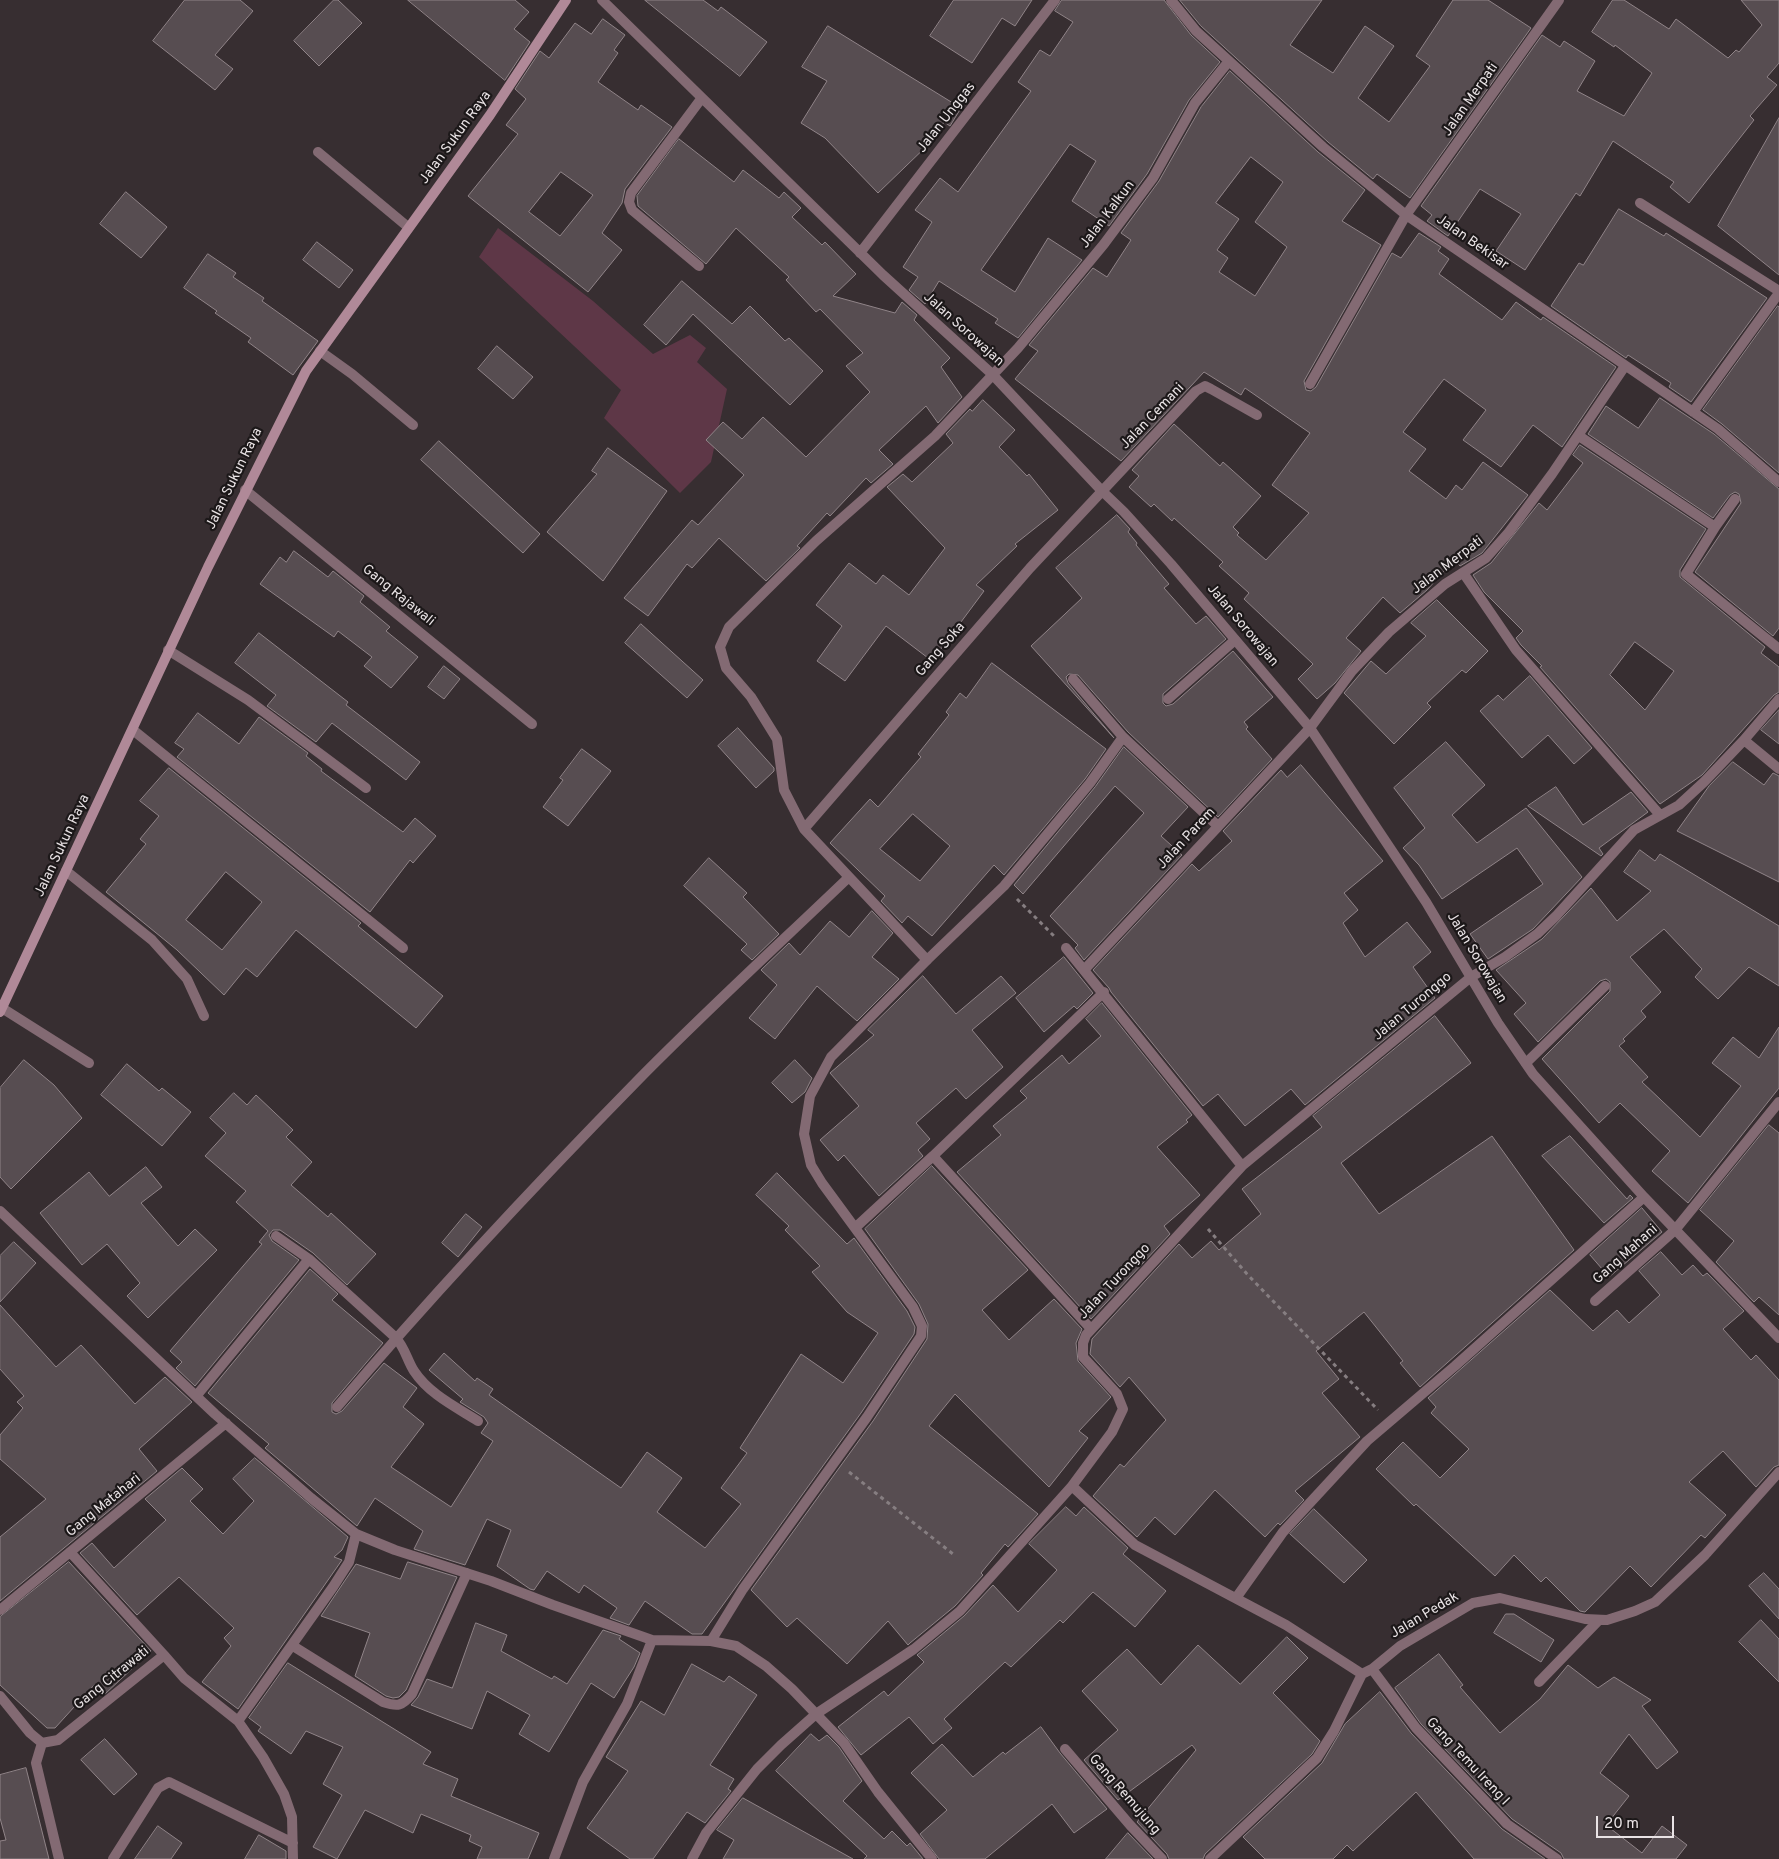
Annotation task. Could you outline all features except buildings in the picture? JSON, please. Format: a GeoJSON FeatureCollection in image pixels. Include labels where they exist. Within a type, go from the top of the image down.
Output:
{"type":"FeatureCollection","features":[{"type":"Feature","properties":{"kind":"street","name":"Jalan Sukun Raya"},"geometry":{"type":"LineString","coordinates":[[1,1010],[133,730],[168,650],[301,379],[490,115],[566,0]]}},
{"type":"Feature","properties":{"kind":"street","name":"Jalan Sorowajan"},"geometry":{"type":"LineString","coordinates":[[602,0],[860,253],[992,374],[1124,512],[1310,728],[1426,902],[1498,1023],[1557,1103],[1779,1338]]}},
{"type":"Feature","properties":{"kind":"street","name":"Jalan Unggas"},"geometry":{"type":"LineString","coordinates":[[860,253],[1055,0]]}},
{"type":"Feature","properties":{"kind":"street","name":"Jalan Bekisar"},"geometry":{"type":"LineString","coordinates":[[1172,0],[1196,31],[1228,61],[1323,147],[1406,215],[1718,429],[1779,482]]}},
{"type":"Feature","properties":{"kind":"street","name":"Jalan Merpati"},"geometry":{"type":"LineString","coordinates":[[1310,384],[1406,215],[1559,0]]}},
{"type":"Feature","properties":{"kind":"street","name":"Jalan Kalkun"},"geometry":{"type":"LineString","coordinates":[[927,960],[804,829],[784,790],[777,739],[750,697],[726,668],[720,646],[729,627],[816,541],[935,436],[1018,348],[1104,244],[1153,178],[1195,103],[1228,61]]}},
{"type":"Feature","properties":{"kind":"street"},"geometry":{"type":"LineString","coordinates":[[699,266],[632,210],[629,202],[631,194],[701,99]]}},
{"type":"Feature","properties":{"kind":"street"},"geometry":{"type":"LineString","coordinates":[[318,152],[408,227]]}},
{"type":"Feature","properties":{"kind":"street"},"geometry":{"type":"LineString","coordinates":[[1640,203],[1779,292],[1693,412]]}},
{"type":"Feature","properties":{"kind":"street"},"geometry":{"type":"LineString","coordinates":[[320,351],[352,374],[413,425]]}},
{"type":"Feature","properties":{"kind":"street","name":"Jalan Merpati"},"geometry":{"type":"LineString","coordinates":[[1310,728],[1352,671],[1389,632],[1445,584],[1464,574],[1486,558],[1509,532],[1579,436],[1626,366]]}},
{"type":"Feature","properties":{"kind":"street","name":"Jalan Cemani"},"geometry":{"type":"LineString","coordinates":[[1101,490],[1196,391],[1205,386],[1228,396],[1257,415]]}},
{"type":"Feature","properties":{"kind":"street"},"geometry":{"type":"LineString","coordinates":[[1579,436],[1714,527]]}},
{"type":"Feature","properties":{"kind":"street","name":"Gang Rajawali"},"geometry":{"type":"LineString","coordinates":[[245,490],[532,724]]}},
{"type":"Feature","properties":{"kind":"street","name":"Gang Soka"},"geometry":{"type":"LineString","coordinates":[[804,829],[1030,568],[1101,490]]}},
{"type":"Feature","properties":{"kind":"street"},"geometry":{"type":"LineString","coordinates":[[1735,499],[1714,527],[1684,578],[1779,649]]}},
{"type":"Feature","properties":{"kind":"street"},"geometry":{"type":"LineString","coordinates":[[1464,574],[1516,650],[1660,815]]}},
{"type":"Feature","properties":{"kind":"street"},"geometry":{"type":"LineString","coordinates":[[1168,699],[1235,640]]}},
{"type":"Feature","properties":{"kind":"street"},"geometry":{"type":"LineString","coordinates":[[168,650],[248,700],[366,788]]}},
{"type":"Feature","properties":{"kind":"street"},"geometry":{"type":"LineString","coordinates":[[1073,679],[1123,737],[1218,826]]}},
{"type":"Feature","properties":{"kind":"street","name":"Jalan Turonggo"},"geometry":{"type":"LineString","coordinates":[[1072,1486],[1112,1432],[1123,1409],[1117,1394],[1082,1354],[1083,1343],[1091,1329],[1242,1166],[1471,976],[1505,957],[1537,934],[1557,915],[1634,830],[1679,805],[1704,782],[1744,740],[1779,699]]}},
{"type":"Feature","properties":{"kind":"street","name":"Jalan Parem"},"geometry":{"type":"LineString","coordinates":[[1085,969],[1310,728]]}},
{"type":"Feature","properties":{"kind":"street"},"geometry":{"type":"LineString","coordinates":[[133,730],[403,948]]}},
{"type":"Feature","properties":{"kind":"street"},"geometry":{"type":"LineString","coordinates":[[711,1641],[749,1581],[922,1336],[922,1326],[913,1307],[856,1226],[822,1183],[811,1164],[804,1134],[810,1096],[831,1056],[1004,886],[1090,783],[1123,737]]}},
{"type":"Feature","properties":{"kind":"street"},"geometry":{"type":"LineString","coordinates":[[1744,740],[1779,769]]}},
{"type":"Feature","properties":{"kind":"street"},"geometry":{"type":"LineString","coordinates":[[66,871],[152,940],[187,979],[204,1016]]}},
{"type":"Feature","properties":{"kind":"street"},"geometry":{"type":"LineString","coordinates":[[337,1407],[396,1338],[532,1189],[640,1078],[849,877]]}},
{"type":"Feature","properties":{"kind":"street"},"geometry":{"type":"LineString","coordinates":[[1066,948],[1104,992],[1242,1166]]}},
{"type":"Feature","properties":{"kind":"street"},"geometry":{"type":"LineString","coordinates":[[1526,1063],[1604,986]]}},
{"type":"Feature","properties":{"kind":"street"},"geometry":{"type":"LineString","coordinates":[[856,1226],[933,1156],[1104,992]]}},
{"type":"Feature","properties":{"kind":"street"},"geometry":{"type":"LineString","coordinates":[[1,1010],[89,1063]]}},
{"type":"Feature","properties":{"kind":"street","name":"Gang Mahani"},"geometry":{"type":"LineString","coordinates":[[1595,1301],[1675,1230],[1779,1102]]}},
{"type":"Feature","properties":{"kind":"street"},"geometry":{"type":"LineString","coordinates":[[933,1156],[1091,1329]]}},
{"type":"Feature","properties":{"kind":"street"},"geometry":{"type":"LineString","coordinates":[[1236,1598],[1283,1532],[1367,1441],[1455,1366],[1644,1197]]}},
{"type":"Feature","properties":{"kind":"street"},"geometry":{"type":"LineString","coordinates":[[0,1211],[226,1423],[311,1498],[356,1534],[395,1550],[467,1573],[652,1640],[711,1641],[736,1646],[779,1677],[844,1743],[878,1792],[932,1859]]}},
{"type":"Feature","properties":{"kind":"street"},"geometry":{"type":"LineString","coordinates":[[276,1236],[309,1259],[396,1338],[405,1348],[414,1371],[429,1388],[478,1421]]}},
{"type":"Feature","properties":{"kind":"street"},"geometry":{"type":"LineString","coordinates":[[197,1395],[309,1259]]}},
{"type":"Feature","properties":{"kind":"street","name":"Gang Matahari"},"geometry":{"type":"LineString","coordinates":[[0,1610],[226,1423]]}},
{"type":"Feature","properties":{"kind":"street","name":"Jalan Pedak"},"geometry":{"type":"LineString","coordinates":[[1362,1674],[1372,1669],[1400,1646],[1474,1603],[1500,1598],[1585,1619],[1607,1620],[1655,1602],[1705,1555],[1779,1472]]}},
{"type":"Feature","properties":{"kind":"street"},"geometry":{"type":"LineString","coordinates":[[692,1859],[706,1833],[757,1769],[781,1745],[816,1714],[914,1649],[960,1611],[1072,1486],[1135,1545],[1286,1624],[1362,1674],[1334,1731],[1317,1758],[1210,1859]]}},
{"type":"Feature","properties":{"kind":"street"},"geometry":{"type":"LineString","coordinates":[[238,1721],[293,1646],[349,1562],[356,1534]]}},
{"type":"Feature","properties":{"kind":"street"},"geometry":{"type":"LineString","coordinates":[[70,1552],[164,1654]]}},
{"type":"Feature","properties":{"kind":"street"},"geometry":{"type":"LineString","coordinates":[[293,1646],[383,1702],[396,1706],[404,1704],[412,1694],[467,1573]]}},
{"type":"Feature","properties":{"kind":"street"},"geometry":{"type":"LineString","coordinates":[[1540,1682],[1599,1620]]}},
{"type":"Feature","properties":{"kind":"street"},"geometry":{"type":"LineString","coordinates":[[554,1859],[583,1782],[627,1704],[652,1640]]}},
{"type":"Feature","properties":{"kind":"street","name":"Gang Citrawati"},"geometry":{"type":"LineString","coordinates":[[42,1742],[58,1740],[164,1654],[184,1678],[238,1721],[264,1757],[284,1794],[292,1817],[293,1859]]}},
{"type":"Feature","properties":{"kind":"street","name":"Gang Temu Ireng I"},"geometry":{"type":"LineString","coordinates":[[1372,1669],[1416,1728],[1507,1824],[1557,1859]]}},
{"type":"Feature","properties":{"kind":"street"},"geometry":{"type":"LineString","coordinates":[[0,1696],[30,1734],[42,1742],[36,1764],[59,1859]]}},
{"type":"Feature","properties":{"kind":"street","name":"Gang Remujung"},"geometry":{"type":"LineString","coordinates":[[1066,1749],[1130,1825],[1162,1859]]}},
{"type":"Feature","properties":{"kind":"street"},"geometry":{"type":"LineString","coordinates":[[113,1859],[158,1788],[169,1782],[293,1843]]}},
{"type":"Feature","properties":{"kind":"path"},"geometry":{"type":"LineString","coordinates":[[1004,886],[1066,948]]}},
{"type":"Feature","properties":{"kind":"path"},"geometry":{"type":"LineString","coordinates":[[1195,1216],[1246,1274],[1389,1422]]}},
{"type":"Feature","properties":{"kind":"path"},"geometry":{"type":"LineString","coordinates":[[835,1461],[953,1554]]}},
{"type":"Feature","properties":{"kind":"shaded area"},"geometry":{"type":"Polygon","coordinates":[[[498,228],[593,301],[653,354],[690,335],[706,348],[697,362],[727,389],[711,462],[680,493],[604,418],[621,390],[479,257],[498,228]]]}}]}
